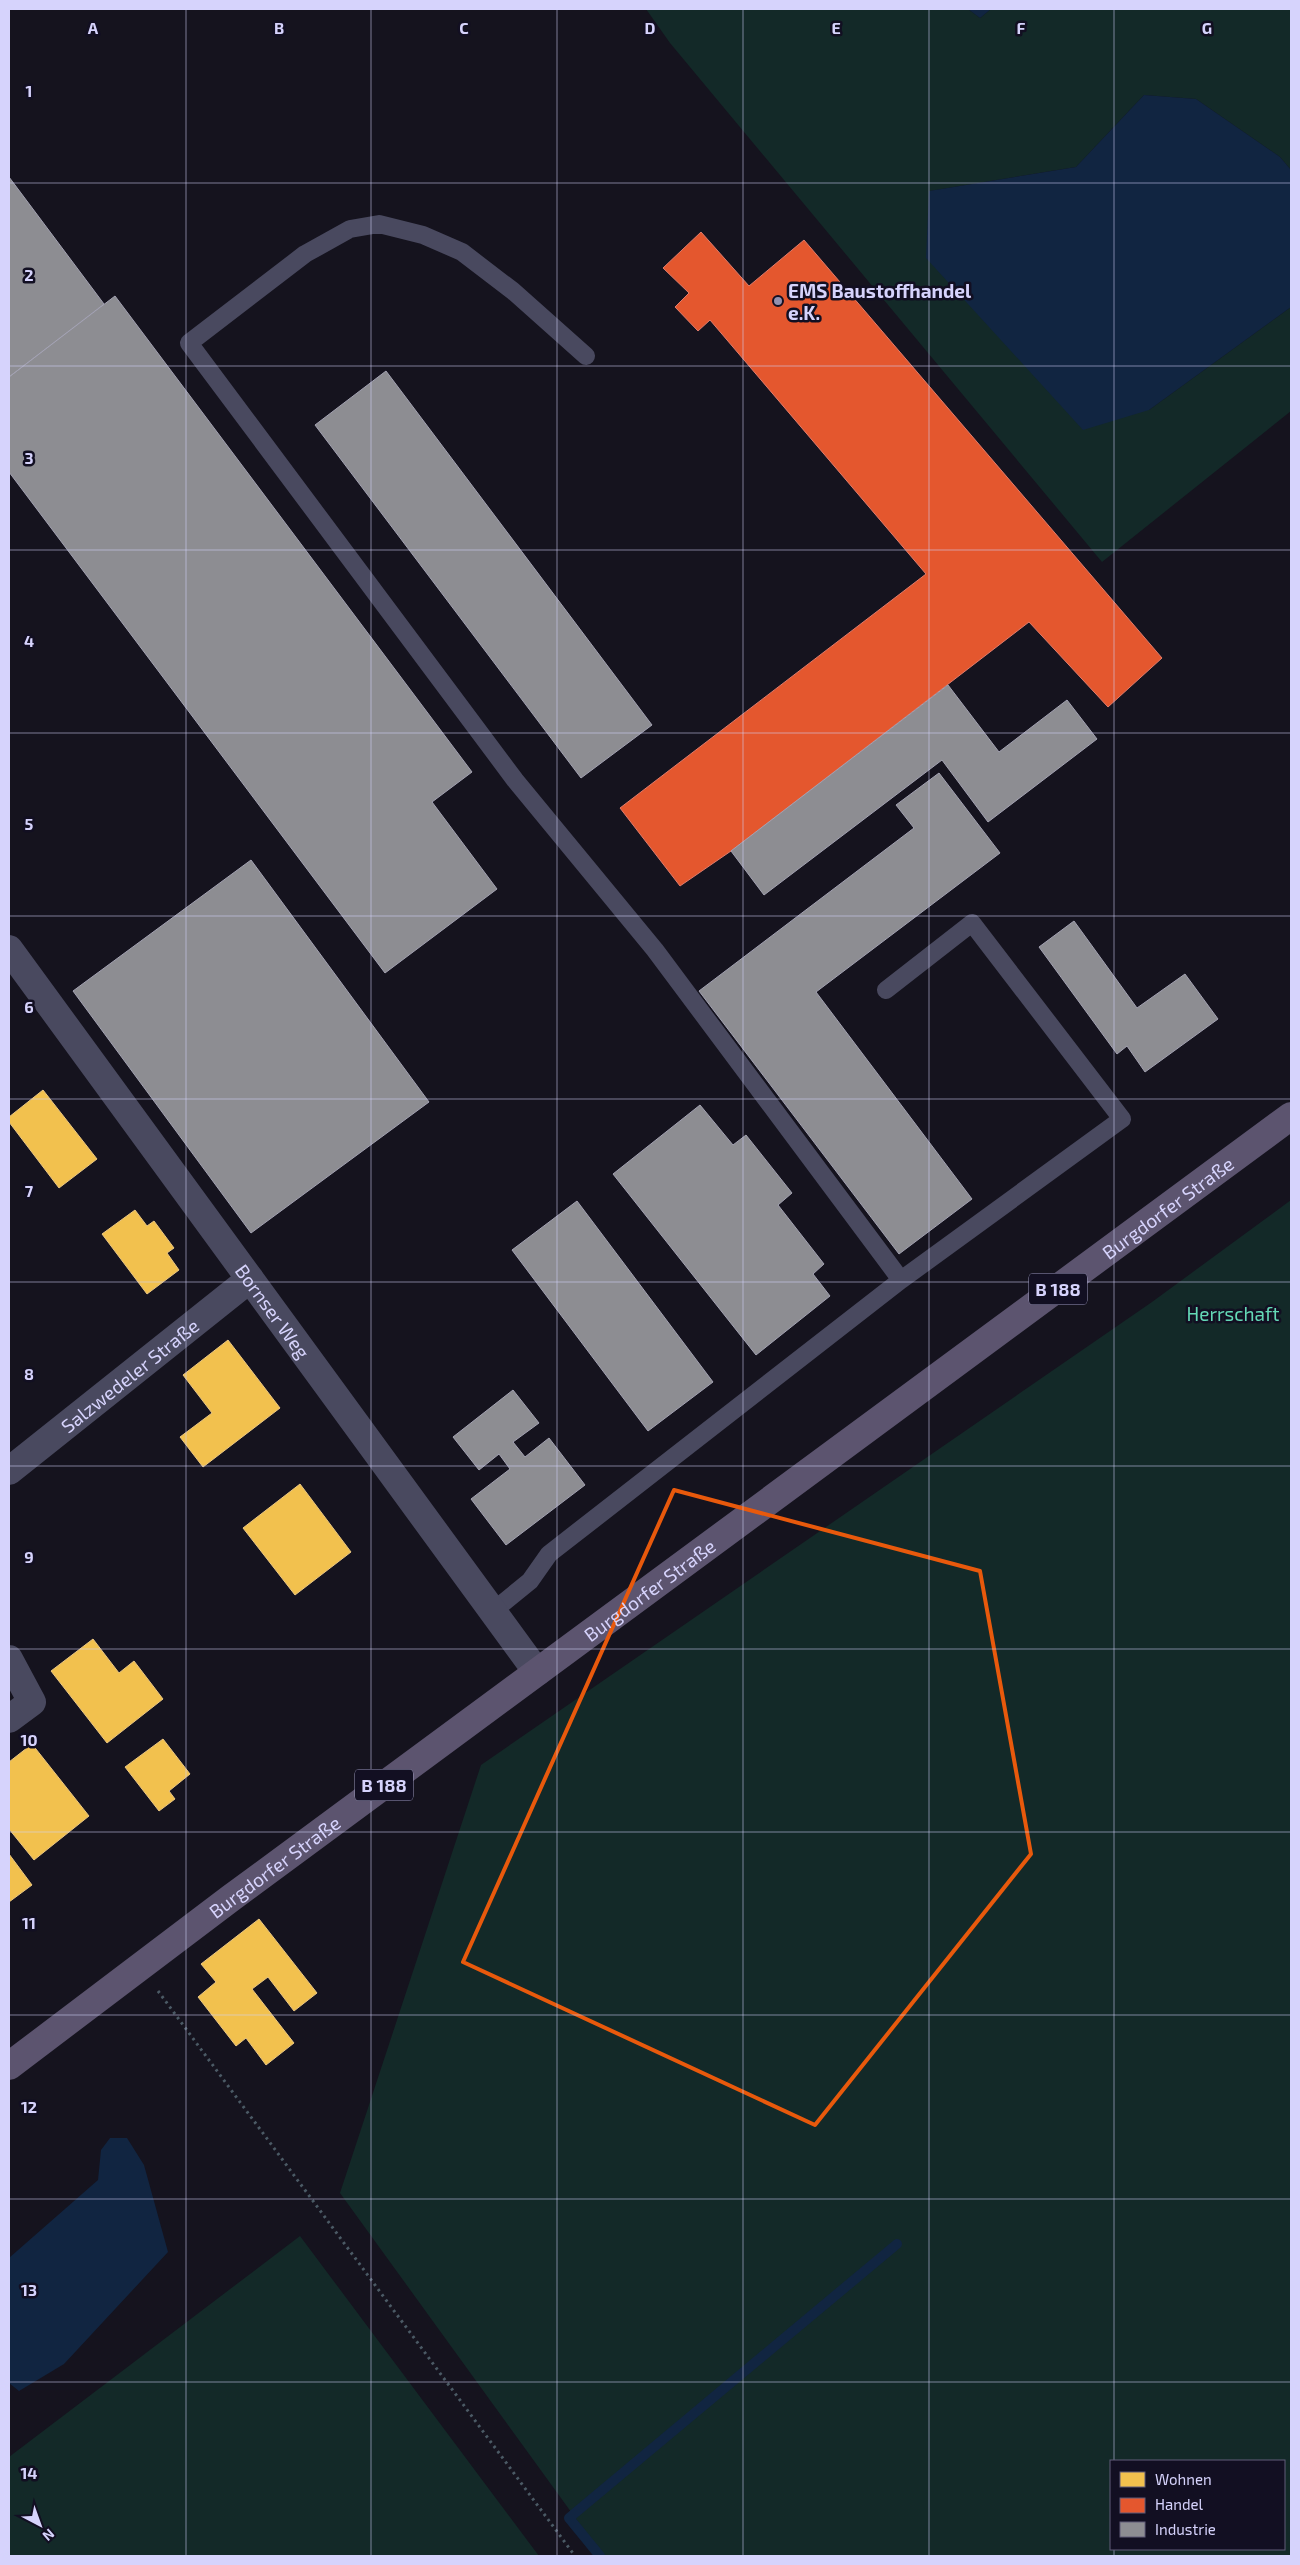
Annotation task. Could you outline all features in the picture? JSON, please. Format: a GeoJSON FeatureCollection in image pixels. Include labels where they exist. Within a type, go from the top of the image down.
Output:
{"type":"FeatureCollection","features":[{"type":"Feature","properties":{"kind":"main road","name":"Burgdorfer Straße"},"geometry":{"type":"LineString","coordinates":[[9,2066],[537,1672],[1291,1116]]}},
{"type":"Feature","properties":{"kind":"street","name":"Bornser Weg"},"geometry":{"type":"LineString","coordinates":[[9,949],[537,1672]]}},
{"type":"Feature","properties":{"kind":"street","name":"Salzwedeler Straße"},"geometry":{"type":"LineString","coordinates":[[9,1471],[250,1279]]}},
{"type":"Feature","properties":{"kind":"street"},"geometry":{"type":"LineString","coordinates":[[9,1659],[32,1702],[9,1719]]}},
{"type":"Feature","properties":{"kind":"lane"},"geometry":{"type":"LineString","coordinates":[[586,356],[513,291],[462,252],[422,235],[379,224],[350,229],[305,254],[188,343],[509,772],[655,950],[901,1280]]}},
{"type":"Feature","properties":{"kind":"lane"},"geometry":{"type":"LineString","coordinates":[[492,1612],[530,1581],[549,1554],[901,1280],[1122,1119],[972,923],[886,990]]}},
{"type":"Feature","properties":{"kind":"path"},"geometry":{"type":"LineString","coordinates":[[140,1967],[575,2556]]}},
{"type":"Feature","properties":{"kind":"highlighted area"},"geometry":{"type":"Polygon","coordinates":[[[674,1490],[980,1571],[1031,1854],[815,2125],[463,1962],[674,1490]]]}},
{"type":"Feature","properties":{"kind":"green space"},"geometry":{"type":"Polygon","coordinates":[[[646,9],[968,9],[980,18],[991,9],[1291,9],[1291,170],[1280,157],[1196,99],[1144,95],[1076,167],[930,191],[1149,410],[1291,307],[1291,411],[1102,562],[670,43],[646,9]]]}},
{"type":"Feature","properties":{"kind":"green space","name":"Herrschaft"},"geometry":{"type":"Polygon","coordinates":[[[1291,1200],[1291,2556],[603,2556],[340,2193],[481,1765],[1152,1302],[1291,1200]]]}},
{"type":"Feature","properties":{"kind":"green space"},"geometry":{"type":"Polygon","coordinates":[[[300,2236],[539,2556],[9,2556],[9,2457],[300,2236]]]}},
{"type":"Feature","properties":{"kind":"water"},"geometry":{"type":"Polygon","coordinates":[[[968,9],[991,9],[980,18],[968,9]]]}},
{"type":"Feature","properties":{"kind":"water"},"geometry":{"type":"Polygon","coordinates":[[[1144,95],[1196,99],[1280,157],[1291,170],[1291,307],[1149,410],[1083,430],[926,258],[929,191],[1076,167],[1144,95]]]}},
{"type":"Feature","properties":{"kind":"water"},"geometry":{"type":"Polygon","coordinates":[[[110,2138],[127,2138],[144,2165],[168,2252],[64,2364],[19,2391],[9,2383],[9,2258],[98,2180],[101,2150],[110,2138]]]}},
{"type":"Feature","properties":{"kind":"building: Wohnen"},"geometry":{"type":"Polygon","coordinates":[[[43,1090],[97,1159],[59,1188],[9,1122],[9,1117],[43,1090]]]}},
{"type":"Feature","properties":{"kind":"building: Wohnen"},"geometry":{"type":"Polygon","coordinates":[[[135,1210],[147,1226],[154,1221],[174,1248],[167,1253],[179,1270],[147,1294],[102,1234],[135,1210]]]}},
{"type":"Feature","properties":{"kind":"building: Wohnen"},"geometry":{"type":"Polygon","coordinates":[[[228,1340],[280,1408],[203,1467],[180,1437],[212,1413],[183,1375],[228,1340]]]}},
{"type":"Feature","properties":{"kind":"building: Wohnen"},"geometry":{"type":"Polygon","coordinates":[[[300,1484],[351,1552],[295,1595],[243,1528],[300,1484]]]}},
{"type":"Feature","properties":{"kind":"building: Wohnen"},"geometry":{"type":"Polygon","coordinates":[[[93,1639],[119,1673],[134,1661],[163,1699],[107,1743],[51,1671],[93,1639]]]}},
{"type":"Feature","properties":{"kind":"building: Wohnen"},"geometry":{"type":"Polygon","coordinates":[[[163,1739],[190,1774],[169,1791],[175,1799],[159,1811],[125,1767],[163,1739]]]}},
{"type":"Feature","properties":{"kind":"building: Wohnen"},"geometry":{"type":"Polygon","coordinates":[[[32,1744],[89,1816],[34,1860],[9,1829],[9,1762],[32,1744]]]}},
{"type":"Feature","properties":{"kind":"building: Wohnen"},"geometry":{"type":"Polygon","coordinates":[[[9,1854],[32,1885],[9,1902],[9,1854]]]}},
{"type":"Feature","properties":{"kind":"building: Wohnen"},"geometry":{"type":"Polygon","coordinates":[[[259,1919],[317,1993],[294,2011],[268,1977],[252,1989],[294,2043],[266,2065],[246,2038],[236,2046],[198,1997],[216,1982],[201,1964],[259,1919]]]}},
{"type":"Feature","properties":{"kind":"building: Handel"},"geometry":{"type":"Polygon","coordinates":[[[701,232],[749,286],[804,240],[1162,658],[1108,707],[1029,622],[731,851],[680,886],[620,808],[926,574],[710,320],[698,331],[675,307],[689,293],[663,268],[701,232]]]}},
{"type":"Feature","properties":{"kind":"building: Industrie"},"geometry":{"type":"Polygon","coordinates":[[[9,177],[104,304],[9,377],[9,177]]]}},
{"type":"Feature","properties":{"kind":"building: Industrie"},"geometry":{"type":"Polygon","coordinates":[[[115,296],[472,772],[432,802],[497,889],[385,973],[9,472],[9,377],[115,296]]]}},
{"type":"Feature","properties":{"kind":"building: Industrie"},"geometry":{"type":"Polygon","coordinates":[[[386,371],[652,725],[581,778],[315,425],[386,371]]]}},
{"type":"Feature","properties":{"kind":"building: Industrie"},"geometry":{"type":"Polygon","coordinates":[[[948,685],[999,752],[1067,700],[1097,739],[988,822],[942,760],[764,895],[731,851],[948,685]]]}},
{"type":"Feature","properties":{"kind":"building: Industrie"},"geometry":{"type":"Polygon","coordinates":[[[939,773],[1000,853],[816,992],[972,1199],[899,1254],[699,991],[914,828],[896,805],[939,773]]]}},
{"type":"Feature","properties":{"kind":"building: Industrie"},"geometry":{"type":"Polygon","coordinates":[[[251,860],[429,1102],[251,1233],[73,991],[251,860]]]}},
{"type":"Feature","properties":{"kind":"building: Industrie"},"geometry":{"type":"Polygon","coordinates":[[[1074,921],[1137,1008],[1185,974],[1218,1019],[1145,1072],[1127,1046],[1117,1054],[1039,947],[1074,921]]]}},
{"type":"Feature","properties":{"kind":"building: Industrie"},"geometry":{"type":"Polygon","coordinates":[[[700,1105],[733,1145],[746,1135],[792,1193],[778,1205],[824,1264],[813,1274],[830,1296],[756,1355],[613,1174],[700,1105]]]}},
{"type":"Feature","properties":{"kind":"building: Industrie"},"geometry":{"type":"Polygon","coordinates":[[[577,1201],[713,1382],[648,1431],[512,1250],[577,1201]]]}},
{"type":"Feature","properties":{"kind":"building: Industrie"},"geometry":{"type":"Polygon","coordinates":[[[513,1390],[539,1423],[513,1442],[525,1457],[549,1438],[585,1485],[506,1545],[471,1499],[510,1469],[499,1454],[479,1470],[453,1437],[513,1390]]]}},
{"type":"Feature","properties":{"kind":"waterway"},"geometry":{"type":"LineString","coordinates":[[600,2556],[569,2518],[897,2244]]}},
{"type":"Feature","properties":{"kind":"place","name":"EMS Baustoffhandel e.K."},"geometry":{"type":"Point","coordinates":[778,301]}}]}
